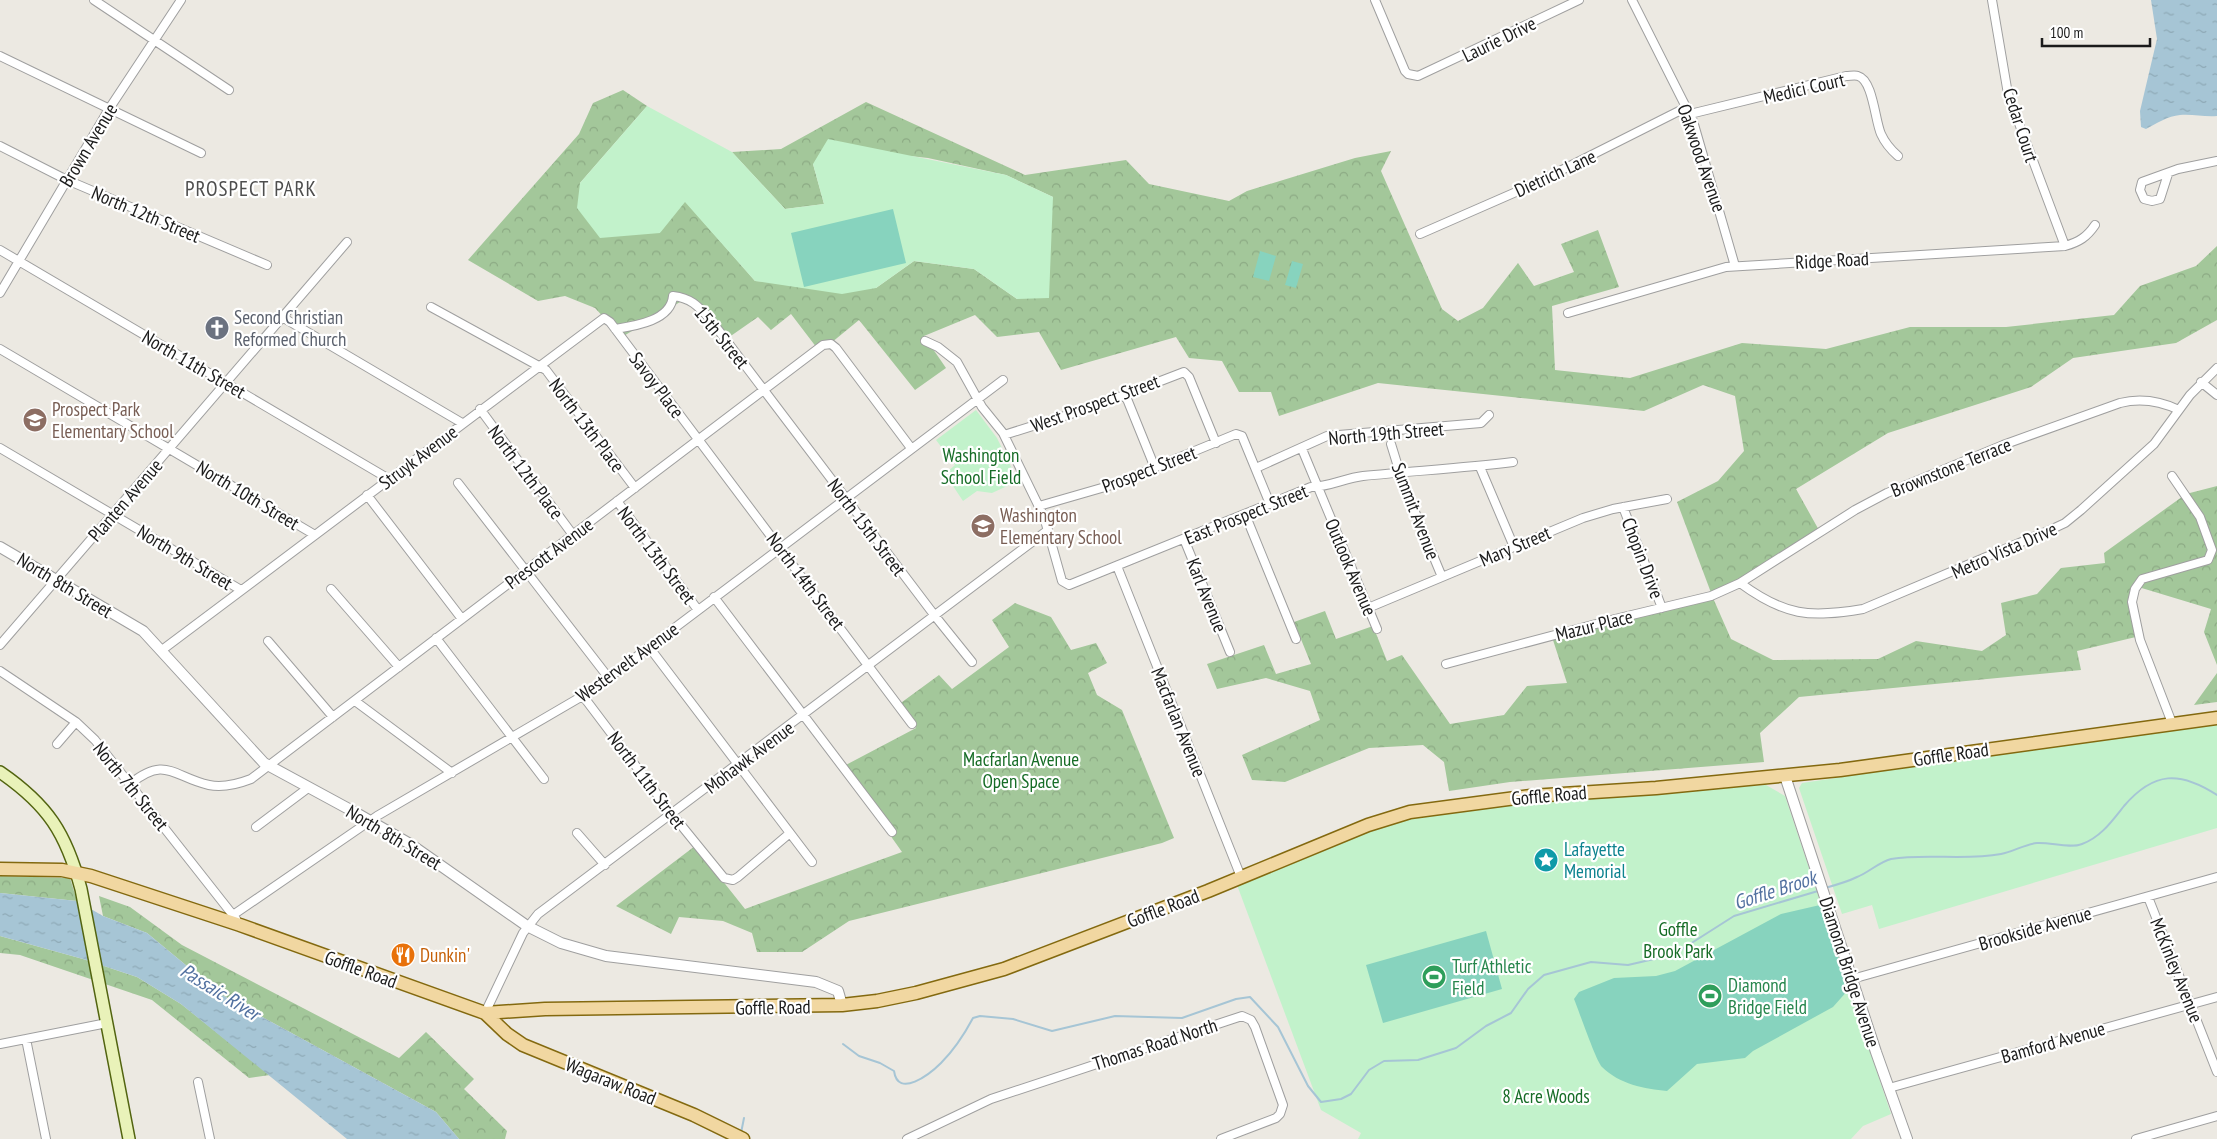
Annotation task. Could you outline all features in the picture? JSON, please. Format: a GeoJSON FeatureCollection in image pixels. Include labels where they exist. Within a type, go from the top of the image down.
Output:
{"type":"FeatureCollection","features":[{"type":"Feature","properties":{"kind":"main road","name":"Goffle Road"},"geometry":{"type":"LineString","coordinates":[[0,869],[34,869],[77,873],[122,886],[236,920],[485,1013],[545,1008],[842,1005],[893,998],[982,976],[1241,877],[1368,825],[1417,811],[1531,796],[1656,788],[1863,767],[2217,718]]}},
{"type":"Feature","properties":{"kind":"main road"},"geometry":{"type":"LineString","coordinates":[[0,772],[25,790],[44,809],[69,849],[81,889],[129,1139]]}},
{"type":"Feature","properties":{"kind":"main road","name":"Wagaraw Road"},"geometry":{"type":"LineString","coordinates":[[485,1013],[507,1034],[523,1045],[694,1115],[739,1136]]}},
{"type":"Feature","properties":{"kind":"street"},"geometry":{"type":"LineString","coordinates":[[94,0],[229,90]]}},
{"type":"Feature","properties":{"kind":"street","name":"Brown Avenue"},"geometry":{"type":"LineString","coordinates":[[0,293],[109,108],[181,0]]}},
{"type":"Feature","properties":{"kind":"street","name":"Laurie Drive"},"geometry":{"type":"LineString","coordinates":[[1375,0],[1405,71],[1408,74],[1424,76],[1579,0]]}},
{"type":"Feature","properties":{"kind":"street","name":"Oakwood Avenue"},"geometry":{"type":"LineString","coordinates":[[1632,0],[1689,111],[1735,266]]}},
{"type":"Feature","properties":{"kind":"street","name":"Cedar Court"},"geometry":{"type":"LineString","coordinates":[[1992,0],[2008,94],[2065,246]]}},
{"type":"Feature","properties":{"kind":"street"},"geometry":{"type":"LineString","coordinates":[[0,56],[201,153]]}},
{"type":"Feature","properties":{"kind":"street","name":"Medici Court"},"geometry":{"type":"LineString","coordinates":[[1689,111],[1846,76],[1858,76],[1864,79],[1870,92],[1880,132],[1889,148],[1898,156]]}},
{"type":"Feature","properties":{"kind":"street","name":"Dietrich Lane"},"geometry":{"type":"LineString","coordinates":[[1420,234],[1540,181],[1689,111]]}},
{"type":"Feature","properties":{"kind":"street","name":"North 12th Street"},"geometry":{"type":"LineString","coordinates":[[0,146],[66,180],[266,265]]}},
{"type":"Feature","properties":{"kind":"street"},"geometry":{"type":"LineString","coordinates":[[2168,174],[2178,169],[2217,161]]}},
{"type":"Feature","properties":{"kind":"street","name":"Ridge Road"},"geometry":{"type":"LineString","coordinates":[[1568,313],[1726,267],[2065,246],[2078,242],[2089,234],[2095,225]]}},
{"type":"Feature","properties":{"kind":"street","name":"Planten Avenue"},"geometry":{"type":"LineString","coordinates":[[0,645],[347,242]]}},
{"type":"Feature","properties":{"kind":"street","name":"North 11th Street"},"geometry":{"type":"LineString","coordinates":[[0,250],[389,479]]}},
{"type":"Feature","properties":{"kind":"street","name":"15th Street"},"geometry":{"type":"LineString","coordinates":[[615,329],[642,324],[656,318],[668,308],[673,296],[688,298],[700,308],[764,390]]}},
{"type":"Feature","properties":{"kind":"street","name":"North 13th Place"},"geometry":{"type":"LineString","coordinates":[[432,307],[537,367],[546,370],[635,488]]}},
{"type":"Feature","properties":{"kind":"street","name":"North 12th Place"},"geometry":{"type":"LineString","coordinates":[[282,317],[462,423]]}},
{"type":"Feature","properties":{"kind":"street","name":"Struyk Avenue"},"geometry":{"type":"LineString","coordinates":[[162,650],[601,319],[606,318],[615,329]]}},
{"type":"Feature","properties":{"kind":"street","name":"Savoy Place"},"geometry":{"type":"LineString","coordinates":[[615,329],[699,440]]}},
{"type":"Feature","properties":{"kind":"street"},"geometry":{"type":"LineString","coordinates":[[925,341],[938,347],[957,362],[977,399],[1004,435],[1039,506],[1048,530]]}},
{"type":"Feature","properties":{"kind":"street","name":"Prescott Avenue"},"geometry":{"type":"LineString","coordinates":[[130,784],[146,772],[161,769],[179,773],[207,784],[221,786],[251,779],[824,345],[831,344],[911,448]]}},
{"type":"Feature","properties":{"kind":"street","name":"North 10th Street"},"geometry":{"type":"LineString","coordinates":[[0,349],[315,535]]}},
{"type":"Feature","properties":{"kind":"street","name":"Metro Vista Drive"},"geometry":{"type":"LineString","coordinates":[[1740,583],[1771,603],[1796,612],[1846,612],[1879,604],[2065,523],[2154,444],[2201,382],[2217,368]]}},
{"type":"Feature","properties":{"kind":"street","name":"West Prospect Street"},"geometry":{"type":"LineString","coordinates":[[1004,435],[1093,407],[1180,372],[1185,372],[1193,386],[1216,443]]}},
{"type":"Feature","properties":{"kind":"street","name":"Westervelt Avenue"},"geometry":{"type":"LineString","coordinates":[[236,920],[370,820],[583,696],[1002,380]]}},
{"type":"Feature","properties":{"kind":"street"},"geometry":{"type":"LineString","coordinates":[[2201,382],[2217,395]]}},
{"type":"Feature","properties":{"kind":"street","name":"North 15th Street"},"geometry":{"type":"LineString","coordinates":[[764,390],[972,662]]}},
{"type":"Feature","properties":{"kind":"street"},"geometry":{"type":"LineString","coordinates":[[1125,394],[1154,468]]}},
{"type":"Feature","properties":{"kind":"street","name":"Brownstone Terrace"},"geometry":{"type":"LineString","coordinates":[[1740,583],[1874,499],[1969,458],[2131,400],[2166,404],[2179,410]]}},
{"type":"Feature","properties":{"kind":"street","name":"North 12th Place"},"geometry":{"type":"LineString","coordinates":[[480,410],[573,534]]}},
{"type":"Feature","properties":{"kind":"street","name":"North 19th Street"},"geometry":{"type":"LineString","coordinates":[[1256,468],[1302,449],[1327,436],[1481,423],[1489,415]]}},
{"type":"Feature","properties":{"kind":"street","name":"Prospect Street"},"geometry":{"type":"LineString","coordinates":[[1039,506],[1112,485],[1236,434],[1240,435],[1256,468]]}},
{"type":"Feature","properties":{"kind":"street","name":"North 14th Street"},"geometry":{"type":"LineString","coordinates":[[699,440],[912,724]]}},
{"type":"Feature","properties":{"kind":"street","name":"Summit Avenue"},"geometry":{"type":"LineString","coordinates":[[1391,444],[1400,474],[1442,577]]}},
{"type":"Feature","properties":{"kind":"street","name":"North 9th Street"},"geometry":{"type":"LineString","coordinates":[[0,448],[241,590]]}},
{"type":"Feature","properties":{"kind":"street","name":"Outlook Avenue"},"geometry":{"type":"LineString","coordinates":[[1302,449],[1377,629]]}},
{"type":"Feature","properties":{"kind":"street","name":"East Prospect Street"},"geometry":{"type":"LineString","coordinates":[[1048,530],[1062,581],[1070,584],[1303,489],[1356,477],[1480,467],[1514,462]]}},
{"type":"Feature","properties":{"kind":"street"},"geometry":{"type":"LineString","coordinates":[[1480,467],[1514,547]]}},
{"type":"Feature","properties":{"kind":"street"},"geometry":{"type":"LineString","coordinates":[[1256,468],[1270,504]]}},
{"type":"Feature","properties":{"kind":"street"},"geometry":{"type":"LineString","coordinates":[[2172,476],[2200,517],[2212,550],[2208,560],[2142,579],[2135,589],[2132,602],[2143,647],[2172,723]]}},
{"type":"Feature","properties":{"kind":"street"},"geometry":{"type":"LineString","coordinates":[[458,483],[608,677]]}},
{"type":"Feature","properties":{"kind":"street"},"geometry":{"type":"LineString","coordinates":[[367,495],[462,619]]}},
{"type":"Feature","properties":{"kind":"street","name":"Mary Street"},"geometry":{"type":"LineString","coordinates":[[1368,608],[1583,518],[1623,507],[1667,499]]}},
{"type":"Feature","properties":{"kind":"street","name":"North 13th Street"},"geometry":{"type":"LineString","coordinates":[[617,501],[698,610]]}},
{"type":"Feature","properties":{"kind":"street","name":"Chopin Drive"},"geometry":{"type":"LineString","coordinates":[[1623,507],[1662,608]]}},
{"type":"Feature","properties":{"kind":"street"},"geometry":{"type":"LineString","coordinates":[[1245,514],[1296,639]]}},
{"type":"Feature","properties":{"kind":"street","name":"Mohawk Avenue"},"geometry":{"type":"LineString","coordinates":[[485,1013],[527,926],[538,914],[870,666],[1048,530]]}},
{"type":"Feature","properties":{"kind":"street","name":"Karl Avenue"},"geometry":{"type":"LineString","coordinates":[[1184,539],[1230,652]]}},
{"type":"Feature","properties":{"kind":"street","name":"North 8th Street"},"geometry":{"type":"LineString","coordinates":[[0,547],[143,631],[258,758],[268,766],[370,820],[431,858],[527,926],[566,945],[606,956],[816,982],[838,991],[842,1005]]}},
{"type":"Feature","properties":{"kind":"street","name":"Macfarlan Avenue"},"geometry":{"type":"LineString","coordinates":[[1117,566],[1241,877]]}},
{"type":"Feature","properties":{"kind":"street","name":"Mazur Place"},"geometry":{"type":"LineString","coordinates":[[1446,664],[1711,596],[1740,583]]}},
{"type":"Feature","properties":{"kind":"street"},"geometry":{"type":"LineString","coordinates":[[331,589],[399,667]]}},
{"type":"Feature","properties":{"kind":"street","name":"North 13th Street"},"geometry":{"type":"LineString","coordinates":[[714,597],[892,832]]}},
{"type":"Feature","properties":{"kind":"street"},"geometry":{"type":"LineString","coordinates":[[436,638],[544,780]]}},
{"type":"Feature","properties":{"kind":"street"},"geometry":{"type":"LineString","coordinates":[[268,641],[334,717]]}},
{"type":"Feature","properties":{"kind":"street"},"geometry":{"type":"LineString","coordinates":[[649,647],[812,862]]}},
{"type":"Feature","properties":{"kind":"street","name":"North 7th Street"},"geometry":{"type":"LineString","coordinates":[[0,671],[76,722],[95,740],[236,920]]}},
{"type":"Feature","properties":{"kind":"street","name":"North 11th Street"},"geometry":{"type":"LineString","coordinates":[[583,696],[672,814],[724,878],[733,880],[790,833]]}},
{"type":"Feature","properties":{"kind":"street"},"geometry":{"type":"LineString","coordinates":[[355,701],[452,773]]}},
{"type":"Feature","properties":{"kind":"street"},"geometry":{"type":"LineString","coordinates":[[57,744],[76,722]]}},
{"type":"Feature","properties":{"kind":"street","name":"Diamond Bridge Avenue"},"geometry":{"type":"LineString","coordinates":[[1785,776],[1907,1139]]}},
{"type":"Feature","properties":{"kind":"street"},"geometry":{"type":"LineString","coordinates":[[256,827],[308,788]]}},
{"type":"Feature","properties":{"kind":"street"},"geometry":{"type":"LineString","coordinates":[[577,833],[605,865]]}},
{"type":"Feature","properties":{"kind":"street","name":"Brookside Avenue"},"geometry":{"type":"LineString","coordinates":[[1852,979],[2217,877]]}},
{"type":"Feature","properties":{"kind":"street","name":"McKinley Avenue"},"geometry":{"type":"LineString","coordinates":[[2148,896],[2217,1072]]}},
{"type":"Feature","properties":{"kind":"street","name":"Bamford Avenue"},"geometry":{"type":"LineString","coordinates":[[1889,1088],[2217,997]]}},
{"type":"Feature","properties":{"kind":"street","name":"Thomas Road North"},"geometry":{"type":"LineString","coordinates":[[907,1139],[991,1099],[1242,1016],[1251,1020],[1255,1027],[1283,1106],[1276,1118],[1221,1139]]}},
{"type":"Feature","properties":{"kind":"street"},"geometry":{"type":"LineString","coordinates":[[0,1044],[107,1023]]}},
{"type":"Feature","properties":{"kind":"street"},"geometry":{"type":"LineString","coordinates":[[26,1039],[46,1139]]}},
{"type":"Feature","properties":{"kind":"street"},"geometry":{"type":"LineString","coordinates":[[198,1082],[210,1139]]}},
{"type":"Feature","properties":{"kind":"street"},"geometry":{"type":"LineString","coordinates":[[2136,1139],[2151,1137],[2217,1116]]}},
{"type":"Feature","properties":{"kind":"green space"},"geometry":{"type":"Polygon","coordinates":[[[623,90],[647,106],[580,183],[685,201],[755,281],[876,288],[914,261],[974,269],[1017,299],[1053,197],[1006,175],[928,158],[910,156],[813,164],[824,204],[785,209],[732,152],[781,149],[866,102],[1025,175],[1126,160],[1149,184],[1229,201],[1247,191],[1355,158],[1391,151],[1381,171],[1442,309],[1458,321],[1483,308],[1518,263],[1534,286],[1574,272],[1561,244],[1598,230],[1619,287],[1552,306],[1555,370],[1630,378],[1742,343],[1826,349],[1910,327],[2006,327],[2114,315],[2140,286],[2196,266],[2217,246],[2217,320],[2176,343],[2073,358],[2031,387],[1888,433],[1796,489],[1820,532],[1713,598],[1677,502],[1718,481],[1744,451],[1735,396],[1703,385],[1644,411],[1378,383],[1279,416],[1271,392],[1239,392],[1222,361],[1189,358],[1176,337],[1061,370],[1039,332],[997,337],[975,315],[924,336],[946,368],[915,390],[859,320],[820,352],[791,314],[771,330],[758,317],[725,340],[685,299],[622,337],[595,308],[565,296],[538,301],[468,260],[579,134],[593,103],[623,90]]]}},
{"type":"Feature","properties":{"kind":"green space"},"geometry":{"type":"Polygon","coordinates":[[[647,106],[732,152],[785,209],[824,204],[813,164],[828,139],[1006,175],[1053,197],[1049,298],[1017,299],[974,269],[914,261],[876,288],[842,294],[755,281],[685,202],[660,233],[600,238],[577,208],[580,183],[647,106]]]}},
{"type":"Feature","properties":{"kind":"green space"},"geometry":{"type":"Polygon","coordinates":[[[893,209],[906,263],[804,287],[791,233],[893,209]]]}},
{"type":"Feature","properties":{"kind":"green space"},"geometry":{"type":"Polygon","coordinates":[[[1260,251],[1276,256],[1269,281],[1253,277],[1260,251]]]}},
{"type":"Feature","properties":{"kind":"green space"},"geometry":{"type":"Polygon","coordinates":[[[1292,261],[1303,264],[1296,288],[1285,285],[1292,261]]]}},
{"type":"Feature","properties":{"kind":"green space","name":"Washington School Field"},"geometry":{"type":"Polygon","coordinates":[[[976,410],[997,438],[1018,481],[992,493],[977,491],[963,501],[945,474],[955,465],[936,440],[976,410]]]}},
{"type":"Feature","properties":{"kind":"green space"},"geometry":{"type":"Polygon","coordinates":[[[2217,486],[2217,665],[2204,632],[2211,609],[2135,586],[2140,636],[2077,651],[2081,670],[1799,697],[1760,733],[1764,762],[1510,782],[1449,791],[1444,762],[1423,745],[1369,748],[1285,782],[1252,780],[1242,755],[1320,720],[1310,691],[1266,678],[1217,689],[1207,664],[1264,645],[1276,674],[1311,664],[1294,622],[1325,611],[1336,639],[1373,626],[1387,661],[1402,655],[1450,724],[1504,715],[1527,686],[1567,683],[1552,637],[1713,598],[1731,639],[1773,660],[1878,659],[1916,641],[1982,651],[2006,635],[2001,603],[2037,594],[2061,568],[2105,563],[2104,553],[2186,494],[2217,486]]]}},
{"type":"Feature","properties":{"kind":"green space","name":"Macfarlan Avenue Open Space"},"geometry":{"type":"Polygon","coordinates":[[[1015,603],[1051,617],[1071,650],[1096,643],[1107,663],[1088,673],[1097,695],[1122,710],[1174,838],[1162,843],[849,921],[802,952],[757,952],[752,933],[723,921],[679,917],[671,934],[616,906],[695,846],[745,909],[902,852],[842,767],[916,728],[898,705],[939,675],[952,689],[1009,647],[992,620],[1015,603]]]}},
{"type":"Feature","properties":{"kind":"green space"},"geometry":{"type":"Polygon","coordinates":[[[2217,673],[2217,702],[2194,705],[2217,673]]]}},
{"type":"Feature","properties":{"kind":"green space"},"geometry":{"type":"Polygon","coordinates":[[[2217,725],[2217,828],[1879,929],[1872,905],[1842,914],[1799,788],[1802,783],[2148,732],[2217,725]]]}},
{"type":"Feature","properties":{"kind":"green space","name":"Goffle Brook Park"},"geometry":{"type":"Polygon","coordinates":[[[1766,785],[1785,796],[1891,1114],[1863,1126],[1851,1139],[1358,1139],[1361,1133],[1321,1110],[1237,885],[1373,829],[1413,817],[1536,800],[1766,785]]]}},
{"type":"Feature","properties":{"kind":"green space"},"geometry":{"type":"Polygon","coordinates":[[[0,876],[70,878],[77,901],[0,893],[0,876]]]}},
{"type":"Feature","properties":{"kind":"green space"},"geometry":{"type":"Polygon","coordinates":[[[99,896],[130,907],[182,945],[399,1058],[426,1032],[474,1079],[464,1089],[507,1131],[505,1139],[459,1139],[436,1112],[222,995],[147,933],[103,916],[99,896]]]}},
{"type":"Feature","properties":{"kind":"green space","name":"Diamond Bridge Field"},"geometry":{"type":"Polygon","coordinates":[[[1820,905],[1849,989],[1833,1007],[1753,1051],[1745,1058],[1697,1064],[1667,1091],[1650,1089],[1624,1082],[1609,1073],[1599,1063],[1574,999],[1579,992],[1614,978],[1656,976],[1675,971],[1781,914],[1820,905]]]}},
{"type":"Feature","properties":{"kind":"green space","name":"Turf Athletic Field"},"geometry":{"type":"Polygon","coordinates":[[[1486,931],[1502,989],[1383,1023],[1366,965],[1486,931]]]}},
{"type":"Feature","properties":{"kind":"green space"},"geometry":{"type":"Polygon","coordinates":[[[0,936],[83,959],[137,977],[181,1004],[270,1075],[249,1078],[152,1000],[20,955],[0,953],[0,936]]]}},
{"type":"Feature","properties":{"kind":"water"},"geometry":{"type":"Polygon","coordinates":[[[2151,0],[2217,0],[2217,116],[2176,116],[2146,129],[2141,127],[2140,111],[2157,39],[2151,0]]]}},
{"type":"Feature","properties":{"kind":"water"},"geometry":{"type":"Polygon","coordinates":[[[0,893],[77,901],[103,916],[147,933],[222,995],[436,1112],[459,1139],[347,1139],[181,1004],[137,977],[83,959],[0,936],[0,893]]]}},
{"type":"Feature","properties":{"kind":"waterway","name":"Goffle Brook"},"geometry":{"type":"LineString","coordinates":[[1825,888],[1853,879],[1891,859],[1905,857],[1987,856],[2006,853],[2037,843],[2071,846],[2082,844],[2100,833],[2135,794],[2146,786],[2168,778],[2191,782],[2217,795]]}},
{"type":"Feature","properties":{"kind":"waterway","name":"Goffle Brook"},"geometry":{"type":"LineString","coordinates":[[843,1044],[859,1056],[880,1063],[894,1071],[901,1083],[908,1084],[930,1073],[941,1063],[958,1042],[973,1018],[980,1016],[1013,1019],[1052,1031],[1115,1016],[1182,1018],[1236,999],[1250,997],[1278,1027],[1308,1086],[1321,1102],[1341,1099],[1351,1094],[1369,1070],[1384,1061],[1418,1060],[1456,1048],[1486,1026],[1511,1013],[1528,989],[1544,975],[1591,962],[1628,965],[1654,959],[1679,951],[1734,916],[1818,891]]}},
{"type":"Feature","properties":{"kind":"waterway","name":"Goffle Brook"},"geometry":{"type":"LineString","coordinates":[[741,1133],[744,1118]]}},
{"type":"Feature","properties":{"kind":"place","name":"Second Christian Reformed Church"},"geometry":{"type":"Point","coordinates":[217,328]}},
{"type":"Feature","properties":{"kind":"place","name":"Prospect Park Elementary School"},"geometry":{"type":"Point","coordinates":[35,420]}},
{"type":"Feature","properties":{"kind":"place","name":"Washington Elementary School"},"geometry":{"type":"Point","coordinates":[983,526]}},
{"type":"Feature","properties":{"kind":"place","name":"Lafayette Memorial"},"geometry":{"type":"Point","coordinates":[1546,860]}},
{"type":"Feature","properties":{"kind":"place","name":"Dunkin'"},"geometry":{"type":"Point","coordinates":[403,955]}},
{"type":"Feature","properties":{"kind":"place","name":"Turf Athletic Field"},"geometry":{"type":"Point","coordinates":[1434,977]}},
{"type":"Feature","properties":{"kind":"place","name":"Diamond Bridge Field"},"geometry":{"type":"Point","coordinates":[1710,996]}},
{"type":"Feature","properties":{"kind":"district","name":"PROSPECT PARK"},"geometry":{"type":"Point","coordinates":[251,189]}},
{"type":"Feature","properties":{"kind":"water label","name":"Passaic River"},"geometry":{"type":"Point","coordinates":[220,992]}},
{"type":"Feature","properties":{"kind":"park label","name":"8 Acre Woods"},"geometry":{"type":"Point","coordinates":[1546,1096]}}]}
